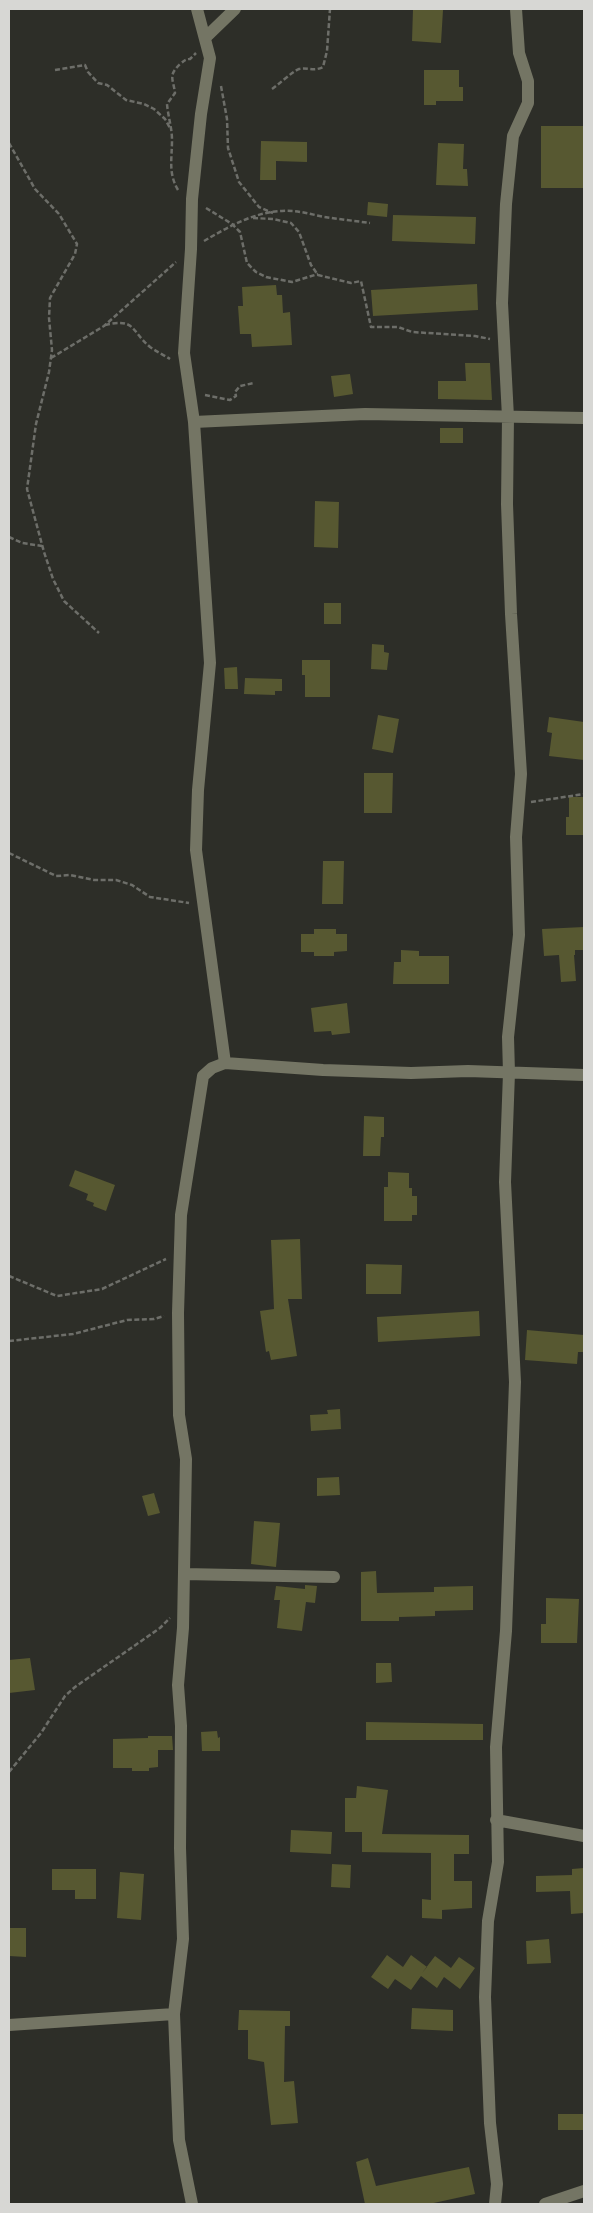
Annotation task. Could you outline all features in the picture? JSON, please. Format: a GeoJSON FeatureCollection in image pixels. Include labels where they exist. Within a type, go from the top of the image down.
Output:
{"type":"FeatureCollection","features":[{"type":"Feature","properties":{"kind":"street"},"geometry":{"type":"LineString","coordinates":[[197,9],[210,58],[201,114],[192,199],[191,249],[184,353],[194,422],[210,663],[198,790],[196,850],[225,1063]]}},
{"type":"Feature","properties":{"kind":"street"},"geometry":{"type":"LineString","coordinates":[[205,38],[235,9]]}},
{"type":"Feature","properties":{"kind":"street"},"geometry":{"type":"LineString","coordinates":[[495,2204],[497,2184],[490,2123],[485,1997],[488,1921],[498,1862],[496,1747],[506,1631],[515,1382],[505,1182],[509,1073],[508,1037],[519,935],[516,837],[521,774],[515,692],[507,504],[508,417],[502,303],[513,136],[528,103],[528,82],[519,53],[516,9]]}},
{"type":"Feature","properties":{"kind":"street"},"geometry":{"type":"LineString","coordinates":[[194,422],[365,414],[584,418]]}},
{"type":"Feature","properties":{"kind":"street"},"geometry":{"type":"LineString","coordinates":[[192,2204],[179,2140],[174,2014],[182,1939],[180,1848],[181,1726],[178,1685],[184,1605],[186,1459],[179,1415],[178,1313],[181,1215],[203,1076],[212,1068],[225,1063],[323,1070],[584,1075]]}},
{"type":"Feature","properties":{"kind":"street"},"geometry":{"type":"LineString","coordinates":[[184,1574],[334,1577]]}},
{"type":"Feature","properties":{"kind":"street"},"geometry":{"type":"LineString","coordinates":[[496,1820],[584,1836]]}},
{"type":"Feature","properties":{"kind":"street"},"geometry":{"type":"LineString","coordinates":[[9,2025],[174,2014]]}},
{"type":"Feature","properties":{"kind":"street"},"geometry":{"type":"LineString","coordinates":[[545,2204],[584,2191]]}},
{"type":"Feature","properties":{"kind":"path"},"geometry":{"type":"LineString","coordinates":[[272,89],[300,69],[315,70],[323,67],[327,51],[330,9]]}},
{"type":"Feature","properties":{"kind":"path"},"geometry":{"type":"LineString","coordinates":[[186,59],[175,68],[172,74],[175,93],[168,104],[171,129],[171,176],[179,190],[232,224],[240,232],[247,262],[256,272],[266,277],[292,282],[318,274],[351,283],[361,281],[371,327],[398,327],[412,332],[475,336],[504,342]]}},
{"type":"Feature","properties":{"kind":"path"},"geometry":{"type":"LineString","coordinates":[[56,70],[85,65],[88,72],[98,83],[107,85],[126,100],[144,104],[154,109],[165,119],[171,129]]}},
{"type":"Feature","properties":{"kind":"path"},"geometry":{"type":"LineString","coordinates":[[221,80],[227,119],[228,148],[239,182],[259,207],[273,213]]}},
{"type":"Feature","properties":{"kind":"path"},"geometry":{"type":"LineString","coordinates":[[9,143],[35,190],[59,214],[77,244],[75,254],[50,298],[49,318],[52,350],[49,372],[36,424],[27,489],[53,579],[64,600],[99,633]]}},
{"type":"Feature","properties":{"kind":"path"},"geometry":{"type":"LineString","coordinates":[[248,218],[273,219],[291,223],[299,232],[311,265],[318,274]]}},
{"type":"Feature","properties":{"kind":"path"},"geometry":{"type":"LineString","coordinates":[[9,537],[22,544],[42,546]]}},
{"type":"Feature","properties":{"kind":"path"},"geometry":{"type":"LineString","coordinates":[[519,804],[584,794]]}},
{"type":"Feature","properties":{"kind":"path"},"geometry":{"type":"LineString","coordinates":[[9,853],[56,876],[70,875],[94,880],[116,880],[132,885],[150,897],[175,899],[203,907]]}},
{"type":"Feature","properties":{"kind":"path"},"geometry":{"type":"LineString","coordinates":[[9,1276],[58,1296],[102,1289],[180,1252]]}},
{"type":"Feature","properties":{"kind":"path"},"geometry":{"type":"LineString","coordinates":[[9,1341],[73,1334],[127,1320],[154,1319],[178,1313]]}},
{"type":"Feature","properties":{"kind":"path"},"geometry":{"type":"LineString","coordinates":[[9,1772],[41,1733],[65,1696],[75,1686],[160,1628],[184,1605]]}},
{"type":"Feature","properties":{"kind":"building"},"geometry":{"type":"Polygon","coordinates":[[[413,9],[443,10],[441,43],[412,41],[413,9]]]}},
{"type":"Feature","properties":{"kind":"building"},"geometry":{"type":"Polygon","coordinates":[[[424,70],[459,70],[459,87],[463,87],[463,101],[436,101],[436,105],[424,105],[424,70]]]}},
{"type":"Feature","properties":{"kind":"building"},"geometry":{"type":"Polygon","coordinates":[[[541,126],[584,126],[584,188],[541,188],[541,126]]]}},
{"type":"Feature","properties":{"kind":"building"},"geometry":{"type":"Polygon","coordinates":[[[261,141],[307,142],[307,162],[276,161],[276,180],[260,180],[261,141]]]}},
{"type":"Feature","properties":{"kind":"building"},"geometry":{"type":"Polygon","coordinates":[[[438,143],[464,144],[463,169],[467,169],[468,186],[436,185],[438,143]]]}},
{"type":"Feature","properties":{"kind":"building"},"geometry":{"type":"Polygon","coordinates":[[[368,202],[388,204],[387,217],[367,215],[368,202]]]}},
{"type":"Feature","properties":{"kind":"building"},"geometry":{"type":"Polygon","coordinates":[[[393,215],[476,217],[475,244],[392,241],[393,215]]]}},
{"type":"Feature","properties":{"kind":"building"},"geometry":{"type":"Polygon","coordinates":[[[477,284],[478,310],[373,316],[371,290],[477,284]]]}},
{"type":"Feature","properties":{"kind":"building"},"geometry":{"type":"Polygon","coordinates":[[[276,285],[277,295],[282,295],[283,313],[290,312],[292,345],[252,347],[251,334],[240,334],[238,306],[243,306],[242,287],[276,285]]]}},
{"type":"Feature","properties":{"kind":"building"},"geometry":{"type":"Polygon","coordinates":[[[465,363],[490,363],[492,400],[438,399],[438,381],[466,381],[465,363]]]}},
{"type":"Feature","properties":{"kind":"building"},"geometry":{"type":"Polygon","coordinates":[[[350,374],[353,394],[334,397],[331,376],[350,374]]]}},
{"type":"Feature","properties":{"kind":"building"},"geometry":{"type":"Polygon","coordinates":[[[440,428],[463,428],[463,443],[440,443],[440,428]]]}},
{"type":"Feature","properties":{"kind":"building"},"geometry":{"type":"Polygon","coordinates":[[[315,501],[339,502],[338,548],[314,547],[315,501]]]}},
{"type":"Feature","properties":{"kind":"building"},"geometry":{"type":"Polygon","coordinates":[[[324,603],[341,603],[341,624],[324,624],[324,603]]]}},
{"type":"Feature","properties":{"kind":"building"},"geometry":{"type":"Polygon","coordinates":[[[372,644],[384,645],[384,652],[389,653],[387,670],[371,669],[372,644]]]}},
{"type":"Feature","properties":{"kind":"building"},"geometry":{"type":"Polygon","coordinates":[[[302,660],[330,660],[330,697],[305,697],[305,675],[302,675],[302,660]]]}},
{"type":"Feature","properties":{"kind":"building"},"geometry":{"type":"Polygon","coordinates":[[[237,667],[238,689],[225,689],[224,668],[237,667]]]}},
{"type":"Feature","properties":{"kind":"building"},"geometry":{"type":"Polygon","coordinates":[[[245,678],[282,679],[282,691],[275,691],[275,695],[244,694],[245,678]]]}},
{"type":"Feature","properties":{"kind":"building"},"geometry":{"type":"Polygon","coordinates":[[[378,715],[399,719],[393,753],[372,749],[378,715]]]}},
{"type":"Feature","properties":{"kind":"building"},"geometry":{"type":"Polygon","coordinates":[[[549,717],[584,722],[584,760],[549,756],[552,733],[547,732],[549,717]]]}},
{"type":"Feature","properties":{"kind":"building"},"geometry":{"type":"Polygon","coordinates":[[[364,773],[393,773],[392,813],[364,813],[364,773]]]}},
{"type":"Feature","properties":{"kind":"building"},"geometry":{"type":"Polygon","coordinates":[[[569,797],[584,797],[584,835],[566,835],[566,817],[569,817],[569,797]]]}},
{"type":"Feature","properties":{"kind":"building"},"geometry":{"type":"Polygon","coordinates":[[[323,861],[344,861],[343,904],[322,904],[323,861]]]}},
{"type":"Feature","properties":{"kind":"building"},"geometry":{"type":"Polygon","coordinates":[[[584,927],[584,950],[575,950],[574,955],[576,981],[561,982],[559,955],[544,956],[542,929],[584,927]]]}},
{"type":"Feature","properties":{"kind":"building"},"geometry":{"type":"Polygon","coordinates":[[[314,929],[336,929],[336,934],[347,934],[347,951],[334,952],[334,956],[314,956],[314,952],[301,952],[301,934],[314,934],[314,929]]]}},
{"type":"Feature","properties":{"kind":"building"},"geometry":{"type":"Polygon","coordinates":[[[401,950],[419,951],[419,956],[449,956],[449,984],[393,984],[394,962],[401,962],[401,950]]]}},
{"type":"Feature","properties":{"kind":"building"},"geometry":{"type":"Polygon","coordinates":[[[347,1003],[350,1033],[332,1035],[331,1031],[314,1032],[311,1008],[347,1003]]]}},
{"type":"Feature","properties":{"kind":"building"},"geometry":{"type":"Polygon","coordinates":[[[364,1116],[384,1117],[384,1137],[381,1137],[380,1156],[363,1156],[364,1116]]]}},
{"type":"Feature","properties":{"kind":"building"},"geometry":{"type":"Polygon","coordinates":[[[75,1170],[115,1185],[106,1211],[93,1206],[94,1203],[86,1200],[88,1194],[69,1186],[75,1170]]]}},
{"type":"Feature","properties":{"kind":"building"},"geometry":{"type":"Polygon","coordinates":[[[388,1172],[409,1173],[409,1188],[412,1188],[412,1196],[417,1196],[417,1215],[412,1215],[412,1221],[384,1221],[384,1187],[388,1187],[388,1172]]]}},
{"type":"Feature","properties":{"kind":"building"},"geometry":{"type":"Polygon","coordinates":[[[300,1239],[302,1299],[288,1299],[297,1356],[271,1360],[269,1351],[266,1352],[260,1311],[274,1309],[271,1240],[300,1239]]]}},
{"type":"Feature","properties":{"kind":"building"},"geometry":{"type":"Polygon","coordinates":[[[366,1264],[402,1265],[401,1294],[366,1294],[366,1264]]]}},
{"type":"Feature","properties":{"kind":"building"},"geometry":{"type":"Polygon","coordinates":[[[479,1311],[480,1336],[378,1342],[377,1317],[479,1311]]]}},
{"type":"Feature","properties":{"kind":"building"},"geometry":{"type":"Polygon","coordinates":[[[527,1330],[584,1335],[584,1352],[578,1352],[577,1364],[525,1360],[527,1330]]]}},
{"type":"Feature","properties":{"kind":"building"},"geometry":{"type":"Polygon","coordinates":[[[340,1409],[341,1429],[311,1431],[310,1415],[328,1414],[327,1410],[340,1409]]]}},
{"type":"Feature","properties":{"kind":"building"},"geometry":{"type":"Polygon","coordinates":[[[339,1477],[340,1495],[317,1496],[317,1478],[339,1477]]]}},
{"type":"Feature","properties":{"kind":"building"},"geometry":{"type":"Polygon","coordinates":[[[154,1493],[160,1513],[148,1516],[142,1496],[154,1493]]]}},
{"type":"Feature","properties":{"kind":"building"},"geometry":{"type":"Polygon","coordinates":[[[254,1521],[280,1523],[276,1567],[251,1564],[254,1521]]]}},
{"type":"Feature","properties":{"kind":"building"},"geometry":{"type":"Polygon","coordinates":[[[376,1571],[377,1593],[434,1592],[434,1587],[473,1586],[473,1610],[435,1611],[435,1616],[399,1617],[399,1621],[361,1621],[361,1572],[376,1571]]]}},
{"type":"Feature","properties":{"kind":"building"},"geometry":{"type":"Polygon","coordinates":[[[305,1585],[317,1586],[315,1603],[306,1602],[302,1631],[277,1628],[280,1600],[274,1600],[276,1586],[305,1589],[305,1585]]]}},
{"type":"Feature","properties":{"kind":"building"},"geometry":{"type":"Polygon","coordinates":[[[546,1598],[579,1599],[577,1643],[541,1643],[541,1624],[546,1624],[546,1598]]]}},
{"type":"Feature","properties":{"kind":"building"},"geometry":{"type":"Polygon","coordinates":[[[30,1658],[35,1690],[9,1693],[9,1660],[30,1658]]]}},
{"type":"Feature","properties":{"kind":"building"},"geometry":{"type":"Polygon","coordinates":[[[376,1663],[391,1663],[392,1682],[376,1683],[376,1663]]]}},
{"type":"Feature","properties":{"kind":"building"},"geometry":{"type":"Polygon","coordinates":[[[366,1722],[483,1724],[483,1740],[366,1740],[366,1722]]]}},
{"type":"Feature","properties":{"kind":"building"},"geometry":{"type":"Polygon","coordinates":[[[217,1731],[218,1738],[220,1737],[220,1751],[202,1751],[201,1732],[217,1731]]]}},
{"type":"Feature","properties":{"kind":"building"},"geometry":{"type":"Polygon","coordinates":[[[148,1736],[172,1736],[173,1750],[158,1750],[158,1767],[149,1768],[149,1771],[132,1771],[132,1768],[113,1768],[113,1739],[148,1738],[148,1736]]]}},
{"type":"Feature","properties":{"kind":"building"},"geometry":{"type":"Polygon","coordinates":[[[357,1786],[388,1790],[382,1834],[469,1835],[469,1854],[454,1854],[454,1881],[472,1881],[472,1908],[442,1910],[442,1919],[422,1918],[422,1899],[431,1900],[431,1853],[362,1852],[362,1832],[345,1832],[345,1798],[356,1798],[357,1786]]]}},
{"type":"Feature","properties":{"kind":"building"},"geometry":{"type":"Polygon","coordinates":[[[291,1830],[332,1832],[331,1854],[290,1852],[291,1830]]]}},
{"type":"Feature","properties":{"kind":"building"},"geometry":{"type":"Polygon","coordinates":[[[332,1864],[351,1865],[350,1888],[331,1887],[332,1864]]]}},
{"type":"Feature","properties":{"kind":"building"},"geometry":{"type":"Polygon","coordinates":[[[584,1868],[584,1913],[571,1914],[570,1891],[536,1892],[536,1876],[572,1875],[572,1869],[584,1868]]]}},
{"type":"Feature","properties":{"kind":"building"},"geometry":{"type":"Polygon","coordinates":[[[52,1869],[96,1869],[96,1899],[75,1899],[75,1890],[52,1890],[52,1869]]]}},
{"type":"Feature","properties":{"kind":"building"},"geometry":{"type":"Polygon","coordinates":[[[120,1872],[144,1874],[141,1920],[117,1918],[120,1872]]]}},
{"type":"Feature","properties":{"kind":"building"},"geometry":{"type":"Polygon","coordinates":[[[9,1928],[26,1928],[26,1957],[9,1956],[9,1928]]]}},
{"type":"Feature","properties":{"kind":"building"},"geometry":{"type":"Polygon","coordinates":[[[549,1939],[551,1963],[527,1964],[526,1941],[549,1939]]]}},
{"type":"Feature","properties":{"kind":"building"},"geometry":{"type":"Polygon","coordinates":[[[387,1955],[403,1967],[411,1955],[427,1967],[435,1956],[451,1968],[459,1957],[475,1968],[460,1989],[444,1977],[437,1988],[421,1976],[411,1990],[395,1979],[388,1989],[371,1977],[387,1955]]]}},
{"type":"Feature","properties":{"kind":"building"},"geometry":{"type":"Polygon","coordinates":[[[412,2008],[453,2010],[453,2031],[411,2029],[412,2008]]]}},
{"type":"Feature","properties":{"kind":"building"},"geometry":{"type":"Polygon","coordinates":[[[239,2010],[290,2011],[290,2026],[285,2026],[284,2082],[294,2081],[298,2123],[271,2125],[264,2062],[248,2059],[248,2030],[238,2030],[239,2010]]]}},
{"type":"Feature","properties":{"kind":"building"},"geometry":{"type":"Polygon","coordinates":[[[558,2114],[584,2114],[584,2130],[558,2130],[558,2114]]]}},
{"type":"Feature","properties":{"kind":"building"},"geometry":{"type":"Polygon","coordinates":[[[368,2158],[376,2186],[469,2167],[475,2194],[429,2204],[365,2204],[356,2162],[368,2158]]]}}]}
